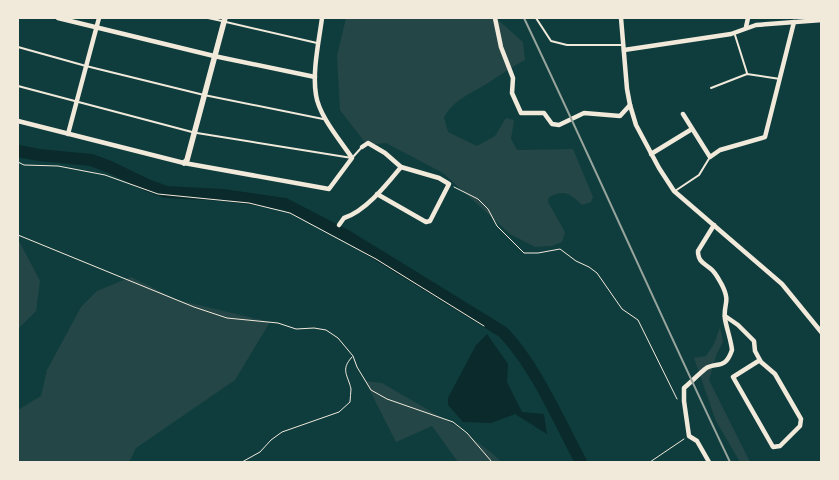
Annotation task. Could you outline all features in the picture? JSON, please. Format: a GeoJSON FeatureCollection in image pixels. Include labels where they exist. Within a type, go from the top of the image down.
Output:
{"type":"FeatureCollection","features":[{"type":"Feature","properties":{"kind":"street"},"geometry":{"type":"LineString","coordinates":[[58,18],[214,56],[315,77]]}},
{"type":"Feature","properties":{"kind":"street"},"geometry":{"type":"LineString","coordinates":[[68,134],[99,18]]}},
{"type":"Feature","properties":{"kind":"street"},"geometry":{"type":"LineString","coordinates":[[18,121],[184,163],[329,189],[352,158],[326,119],[316,96],[315,77],[322,18]]}},
{"type":"Feature","properties":{"kind":"street"},"geometry":{"type":"LineString","coordinates":[[495,18],[501,47],[513,78],[512,93],[521,113],[544,113],[552,124],[559,125],[584,113],[620,116],[630,105]]}},
{"type":"Feature","properties":{"kind":"street"},"geometry":{"type":"LineString","coordinates":[[620,18],[627,89],[636,125],[674,191],[782,284],[822,333]]}},
{"type":"Feature","properties":{"kind":"street"},"geometry":{"type":"LineString","coordinates":[[746,27],[748,18]]}},
{"type":"Feature","properties":{"kind":"street"},"geometry":{"type":"LineString","coordinates":[[184,163],[187,160],[224,20]]}},
{"type":"Feature","properties":{"kind":"street"},"geometry":{"type":"LineString","coordinates":[[624,48],[734,32],[746,27],[783,20],[794,22],[822,20]]}},
{"type":"Feature","properties":{"kind":"street"},"geometry":{"type":"LineString","coordinates":[[683,114],[710,157],[720,150],[765,137],[794,22]]}},
{"type":"Feature","properties":{"kind":"street"},"geometry":{"type":"LineString","coordinates":[[651,154],[692,129]]}},
{"type":"Feature","properties":{"kind":"street"},"geometry":{"type":"LineString","coordinates":[[362,147],[368,143],[401,167],[439,178],[449,184],[430,221],[426,222],[377,194]]}},
{"type":"Feature","properties":{"kind":"street"},"geometry":{"type":"LineString","coordinates":[[339,225],[344,218],[351,216],[377,194],[401,167]]}},
{"type":"Feature","properties":{"kind":"street"},"geometry":{"type":"LineString","coordinates":[[709,462],[697,441],[689,436],[684,388],[707,367],[720,366],[730,356],[732,350],[725,316],[728,300],[726,294],[719,278],[711,269],[703,264],[698,256],[698,251],[714,225]]}},
{"type":"Feature","properties":{"kind":"street"},"geometry":{"type":"LineString","coordinates":[[725,316],[754,341],[755,351],[760,360],[775,374],[801,419],[800,426],[780,446],[773,447],[733,377],[760,360]]}},
{"type":"Feature","properties":{"kind":"lane"},"geometry":{"type":"LineString","coordinates":[[208,18],[224,20],[319,43]]}},
{"type":"Feature","properties":{"kind":"lane"},"geometry":{"type":"LineString","coordinates":[[536,18],[551,41],[567,45],[624,48]]}},
{"type":"Feature","properties":{"kind":"lane"},"geometry":{"type":"LineString","coordinates":[[734,32],[747,74]]}},
{"type":"Feature","properties":{"kind":"lane"},"geometry":{"type":"LineString","coordinates":[[18,47],[204,95],[326,119]]}},
{"type":"Feature","properties":{"kind":"lane"},"geometry":{"type":"LineString","coordinates":[[711,88],[747,74],[780,79]]}},
{"type":"Feature","properties":{"kind":"lane"},"geometry":{"type":"LineString","coordinates":[[18,86],[194,133],[352,158],[362,147]]}},
{"type":"Feature","properties":{"kind":"lane"},"geometry":{"type":"LineString","coordinates":[[674,191],[699,175],[710,157]]}},
{"type":"Feature","properties":{"kind":"path"},"geometry":{"type":"LineString","coordinates":[[18,162],[24,165],[58,166],[104,175],[158,194],[249,203],[290,213],[376,259],[484,326]]}},
{"type":"Feature","properties":{"kind":"path"},"geometry":{"type":"LineString","coordinates":[[449,184],[478,199],[488,209],[497,226],[524,253],[538,253],[560,249],[597,273],[622,309],[638,320],[679,402]]}},
{"type":"Feature","properties":{"kind":"path"},"geometry":{"type":"LineString","coordinates":[[18,235],[194,307],[227,318],[278,323],[296,329],[314,328],[326,330],[338,338],[353,356],[357,367],[371,390],[387,399],[427,411],[453,422],[467,433],[492,462]]}},
{"type":"Feature","properties":{"kind":"path"},"geometry":{"type":"LineString","coordinates":[[242,462],[260,452],[282,432],[339,412],[350,402],[351,390],[346,375],[346,363],[353,356]]}},
{"type":"Feature","properties":{"kind":"path"},"geometry":{"type":"LineString","coordinates":[[650,462],[689,436]]}},
{"type":"Feature","properties":{"kind":"shaded area"},"geometry":{"type":"Polygon","coordinates":[[[346,18],[496,18],[523,42],[525,60],[463,97],[444,117],[448,132],[477,146],[495,136],[506,118],[514,120],[511,139],[517,150],[573,149],[593,197],[591,202],[582,205],[574,198],[563,193],[549,197],[548,202],[565,232],[562,242],[552,246],[535,247],[510,234],[443,173],[386,143],[367,145],[340,110],[337,56],[346,18]]]}},
{"type":"Feature","properties":{"kind":"shaded area"},"geometry":{"type":"Polygon","coordinates":[[[18,239],[40,281],[36,311],[18,329],[18,239]]]}},
{"type":"Feature","properties":{"kind":"shaded area"},"geometry":{"type":"Polygon","coordinates":[[[131,277],[178,300],[270,322],[235,380],[136,448],[129,462],[18,462],[18,410],[41,396],[47,370],[81,307],[97,291],[131,277]]]}},
{"type":"Feature","properties":{"kind":"shaded area"},"geometry":{"type":"Polygon","coordinates":[[[720,327],[723,342],[717,353],[709,380],[750,462],[740,462],[716,421],[694,358],[706,356],[714,344],[720,327]]]}},
{"type":"Feature","properties":{"kind":"shaded area"},"geometry":{"type":"Polygon","coordinates":[[[487,334],[508,364],[507,382],[522,412],[544,414],[547,434],[515,414],[491,423],[463,422],[448,405],[448,398],[476,345],[487,334]]]}},
{"type":"Feature","properties":{"kind":"shaded area"},"geometry":{"type":"Polygon","coordinates":[[[365,381],[382,383],[456,426],[501,462],[458,462],[432,426],[396,442],[365,381]]]}},
{"type":"Feature","properties":{"kind":"waterway"},"geometry":{"type":"LineString","coordinates":[[18,151],[91,160],[166,192],[223,195],[285,204],[347,236],[503,332],[526,360],[581,462]]}},
{"type":"Feature","properties":{"kind":"railway"},"geometry":{"type":"LineString","coordinates":[[524,18],[730,462]]}}]}
